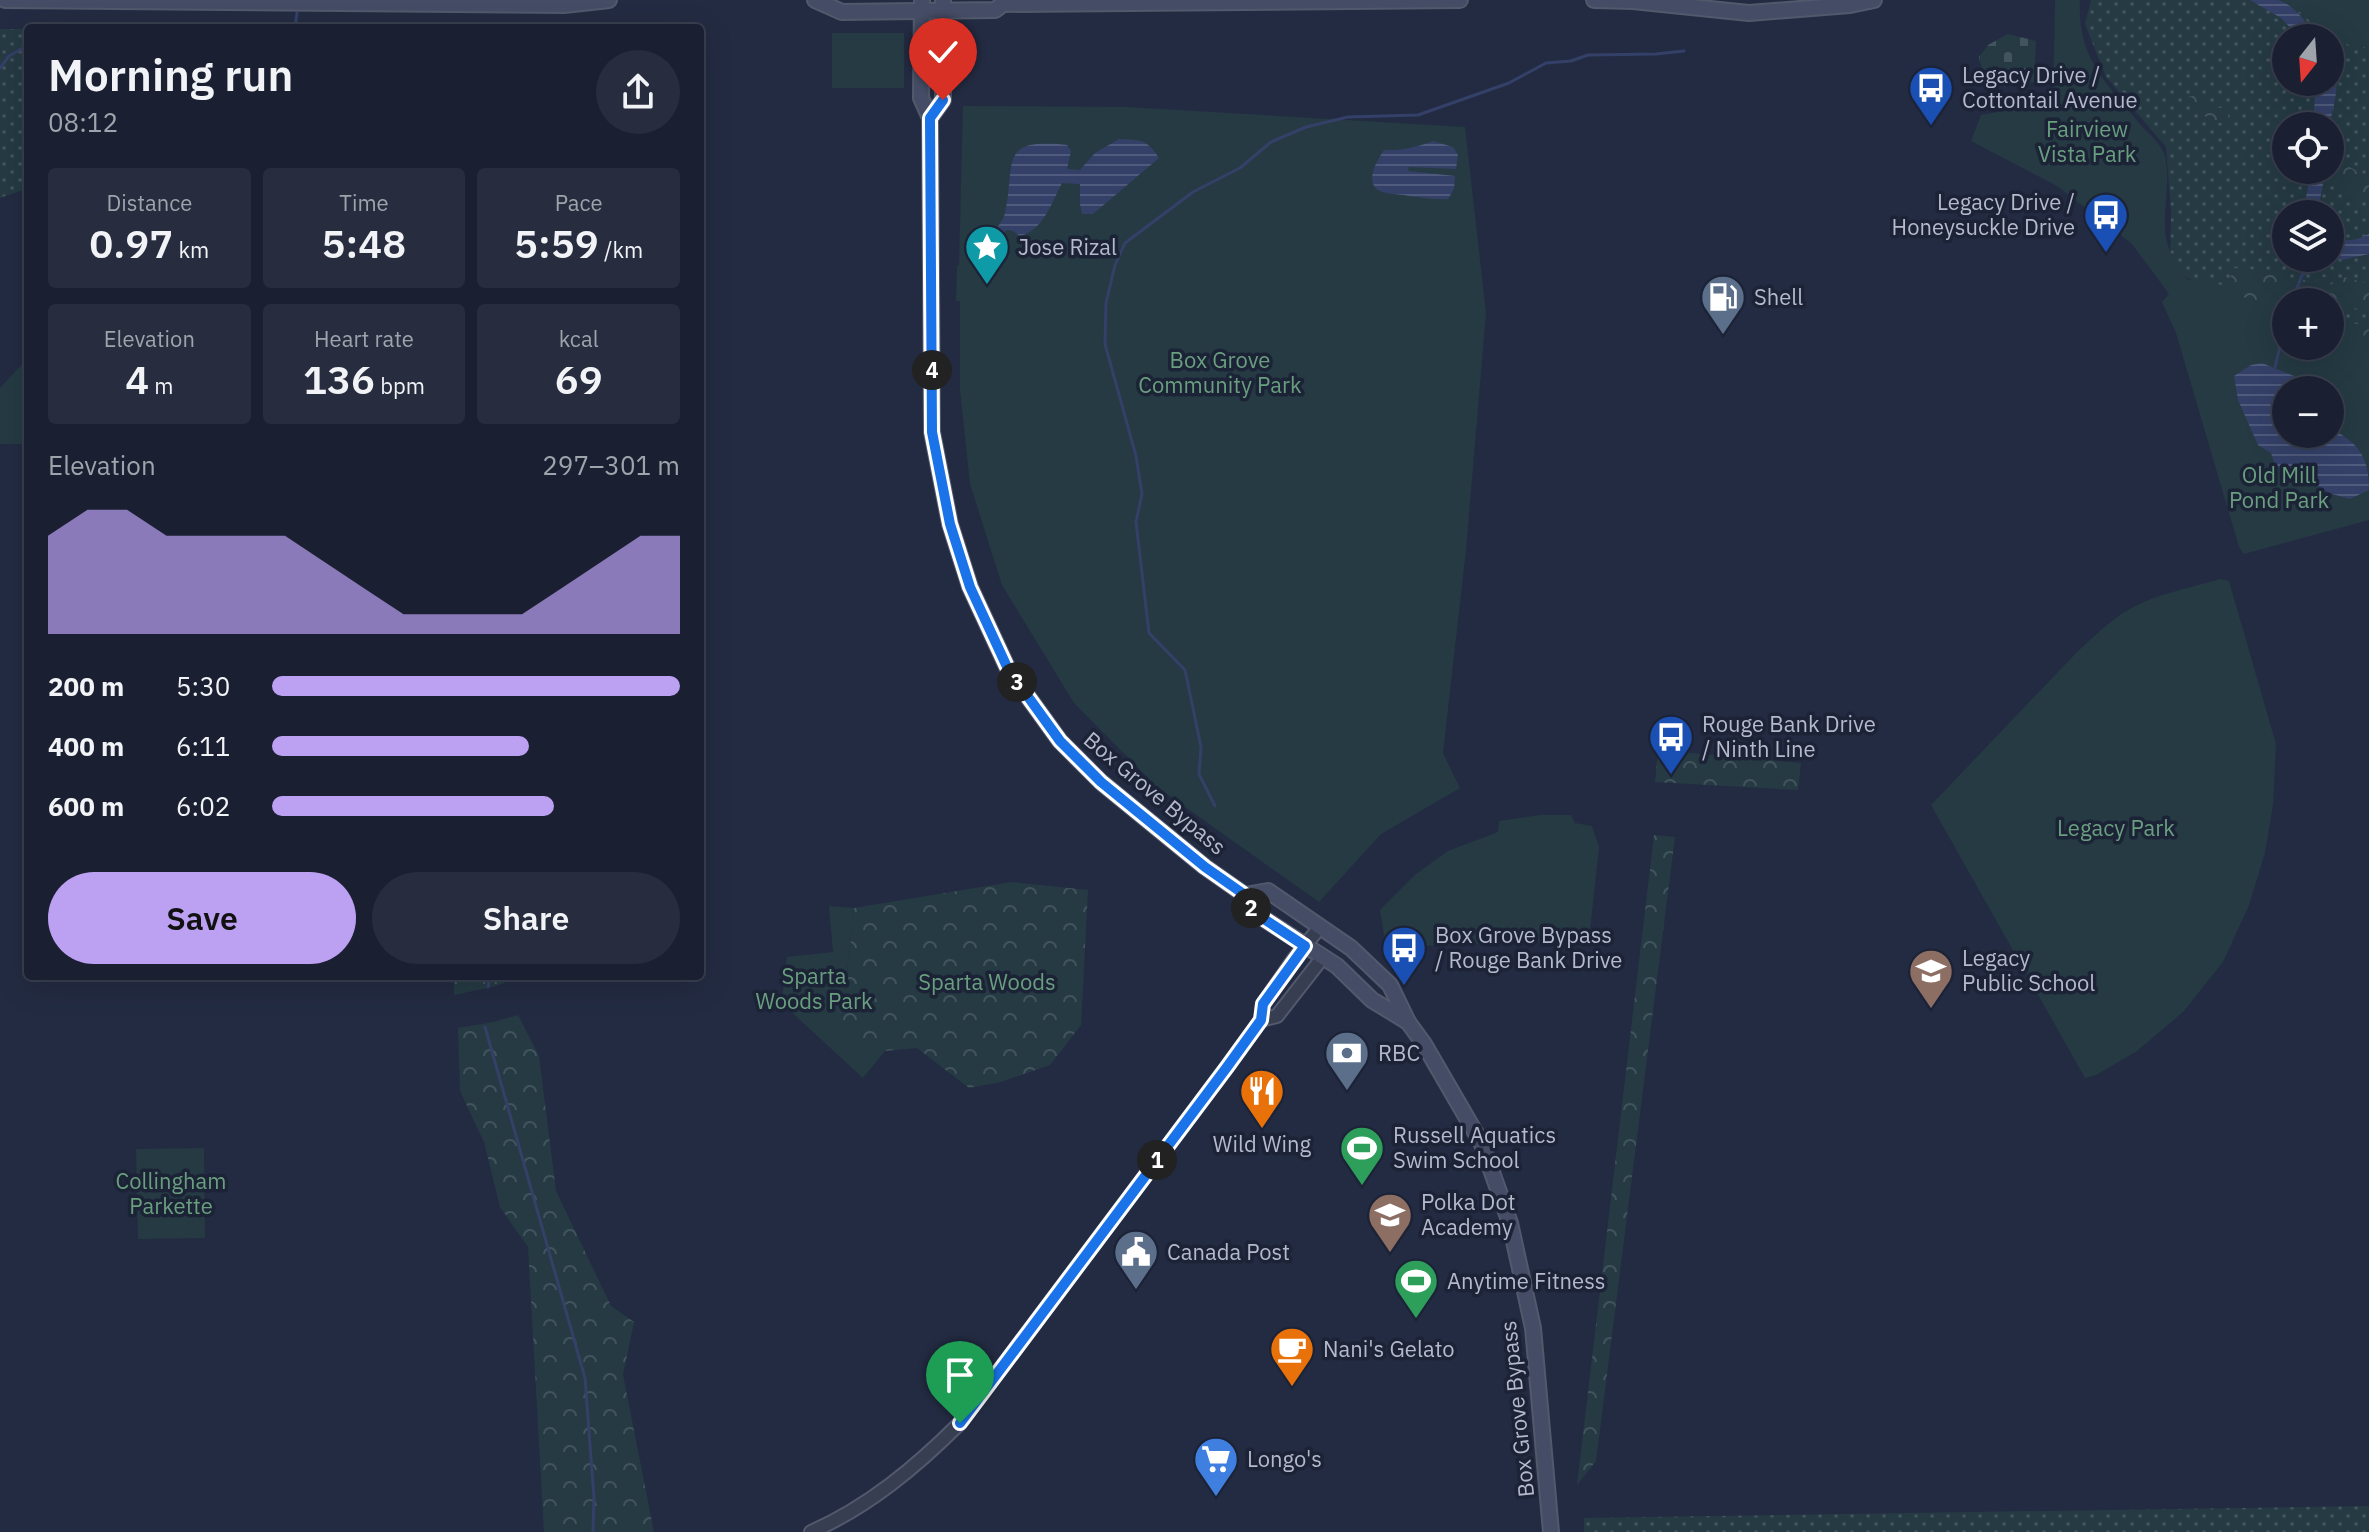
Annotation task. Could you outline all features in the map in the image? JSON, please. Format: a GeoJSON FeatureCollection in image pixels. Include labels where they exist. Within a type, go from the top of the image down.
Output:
{"type":"FeatureCollection","features":[{"type":"Feature","properties":{"kind":"main road"},"geometry":{"type":"LineString","coordinates":[[5,0],[549,5],[609,0]]}},
{"type":"Feature","properties":{"kind":"main road"},"geometry":{"type":"LineString","coordinates":[[815,0],[842,12],[922,6],[995,10],[1002,2],[1460,0]]}},
{"type":"Feature","properties":{"kind":"main road"},"geometry":{"type":"LineString","coordinates":[[1594,0],[1749,13],[1850,5],[1874,0]]}},
{"type":"Feature","properties":{"kind":"main road","name":"Box Grove Bypass"},"geometry":{"type":"LineString","coordinates":[[922,6],[921,98],[930,118],[932,432],[950,524],[970,587],[1008,669],[1060,741],[1112,792],[1245,895],[1252,911],[1337,966],[1372,1000],[1408,1022]]}},
{"type":"Feature","properties":{"kind":"main road","name":"Box Grove Bypass"},"geometry":{"type":"LineString","coordinates":[[930,118],[943,100],[943,6]]}},
{"type":"Feature","properties":{"kind":"main road","name":"Box Grove Bypass"},"geometry":{"type":"LineString","coordinates":[[1245,895],[1268,891],[1351,948],[1390,985],[1408,1022],[1482,1144],[1510,1223],[1533,1328],[1551,1532]]}},
{"type":"Feature","properties":{"kind":"street"},"geometry":{"type":"LineString","coordinates":[[811,1532],[831,1523],[910,1471],[960,1423],[1261,1020],[1263,1004],[1320,927]]}},
{"type":"Feature","properties":{"kind":"street"},"geometry":{"type":"LineString","coordinates":[[1261,1020],[1277,1016],[1323,957]]}},
{"type":"Feature","properties":{"kind":"green space"},"geometry":{"type":"Polygon","coordinates":[[[2055,0],[2080,0],[2083,38],[2096,68],[2164,153],[2167,170],[2165,235],[2186,279],[2210,283],[2272,309],[2272,360],[2344,360],[2344,333],[2369,336],[2369,520],[2244,554],[2239,547],[2176,333],[2162,302],[2169,294],[2132,244],[2057,186],[1971,141],[1981,115],[2053,102],[2055,0]]]}},
{"type":"Feature","properties":{"kind":"green space"},"geometry":{"type":"Polygon","coordinates":[[[2091,0],[2332,0],[2369,27],[2369,361],[2344,349],[2344,288],[2272,288],[2272,317],[2170,270],[2171,211],[2166,147],[2106,77],[2085,24],[2091,0]]]}},
{"type":"Feature","properties":{"kind":"green space"},"geometry":{"type":"Polygon","coordinates":[[[2281,0],[2369,0],[2369,50],[2344,36],[2344,24],[2322,24],[2281,0]]]}},
{"type":"Feature","properties":{"kind":"green space"},"geometry":{"type":"Polygon","coordinates":[[[2369,0],[2369,51],[2344,42],[2344,24],[2312,24],[2296,5],[2369,0]]]}},
{"type":"Feature","properties":{"kind":"green space"},"geometry":{"type":"Polygon","coordinates":[[[0,29],[24,29],[24,189],[0,198],[0,29]]]}},
{"type":"Feature","properties":{"kind":"green space"},"geometry":{"type":"Polygon","coordinates":[[[832,33],[904,33],[904,88],[832,88],[832,33]]]}},
{"type":"Feature","properties":{"kind":"green space"},"geometry":{"type":"Polygon","coordinates":[[[2008,34],[2036,41],[2034,82],[1987,89],[1979,57],[1988,45],[2008,34]]]}},
{"type":"Feature","properties":{"kind":"green space"},"geometry":{"type":"Polygon","coordinates":[[[2196,95],[2214,107],[2229,109],[2228,118],[2221,123],[2197,113],[2187,101],[2188,97],[2196,95]]]}},
{"type":"Feature","properties":{"kind":"green space","name":"Box Grove Community Park"},"geometry":{"type":"Polygon","coordinates":[[[963,106],[1127,107],[1465,127],[1486,313],[1466,550],[1443,753],[1460,788],[1381,834],[1319,902],[1157,787],[1074,703],[1002,585],[970,484],[960,390],[960,301],[956,301],[963,106]]]}},
{"type":"Feature","properties":{"kind":"green space"},"geometry":{"type":"Polygon","coordinates":[[[2344,163],[2369,176],[2369,196],[2358,201],[2344,195],[2340,184],[2344,184],[2344,163]]]}},
{"type":"Feature","properties":{"kind":"green space"},"geometry":{"type":"Polygon","coordinates":[[[2148,233],[2165,236],[2170,255],[2186,279],[2222,285],[2228,282],[2235,268],[2278,272],[2288,280],[2296,276],[2311,283],[2319,278],[2331,280],[2324,288],[2272,288],[2272,348],[2230,346],[2208,337],[2137,241],[2148,233]]]}},
{"type":"Feature","properties":{"kind":"green space"},"geometry":{"type":"Polygon","coordinates":[[[2344,277],[2369,284],[2369,312],[2344,305],[2344,288],[2328,286],[2344,277]]]}},
{"type":"Feature","properties":{"kind":"green space"},"geometry":{"type":"Polygon","coordinates":[[[2344,322],[2369,326],[2369,415],[2344,395],[2344,376],[2327,375],[2308,360],[2344,360],[2344,322]]]}},
{"type":"Feature","properties":{"kind":"green space"},"geometry":{"type":"Polygon","coordinates":[[[24,362],[24,444],[0,444],[0,388],[24,362]]]}},
{"type":"Feature","properties":{"kind":"green space","name":"Legacy Park"},"geometry":{"type":"Polygon","coordinates":[[[2220,579],[2229,581],[2276,744],[2273,805],[2265,853],[2249,905],[2223,962],[2183,1012],[2137,1051],[2096,1075],[2085,1078],[1931,805],[2078,651],[2115,619],[2150,600],[2220,579]]]}},
{"type":"Feature","properties":{"kind":"green space"},"geometry":{"type":"Polygon","coordinates":[[[1658,750],[1801,763],[1798,790],[1655,782],[1658,750]]]}},
{"type":"Feature","properties":{"kind":"green space"},"geometry":{"type":"Polygon","coordinates":[[[1540,815],[1571,815],[1575,823],[1592,826],[1599,847],[1589,940],[1386,947],[1380,910],[1416,874],[1448,851],[1498,832],[1499,821],[1540,815]]]}},
{"type":"Feature","properties":{"kind":"green space"},"geometry":{"type":"Polygon","coordinates":[[[1654,835],[1675,837],[1596,1461],[1577,1485],[1654,835]]]}},
{"type":"Feature","properties":{"kind":"green space","name":"Sparta Woods"},"geometry":{"type":"Polygon","coordinates":[[[1012,882],[1088,890],[1081,1025],[1050,1065],[1001,1082],[969,1088],[917,1048],[885,1051],[873,1047],[842,1020],[854,908],[1012,882]]]}},
{"type":"Feature","properties":{"kind":"green space","name":"Sparta Woods Park"},"geometry":{"type":"Polygon","coordinates":[[[829,906],[854,908],[842,1019],[873,1047],[885,1051],[863,1078],[786,1007],[781,1006],[787,957],[833,952],[829,906]]]}},
{"type":"Feature","properties":{"kind":"green space"},"geometry":{"type":"Polygon","coordinates":[[[454,980],[512,980],[496,986],[454,995],[454,980]]]}},
{"type":"Feature","properties":{"kind":"green space"},"geometry":{"type":"Polygon","coordinates":[[[518,1015],[539,1056],[556,1191],[611,1306],[634,1322],[623,1375],[654,1532],[544,1532],[528,1247],[500,1207],[484,1142],[460,1091],[458,1028],[518,1015]]]}},
{"type":"Feature","properties":{"kind":"green space","name":"Collingham Parkette"},"geometry":{"type":"Polygon","coordinates":[[[204,1148],[205,1238],[138,1239],[136,1149],[204,1148]]]}},
{"type":"Feature","properties":{"kind":"green space"},"geometry":{"type":"Polygon","coordinates":[[[2369,1506],[2369,1532],[1584,1532],[1584,1518],[2369,1506]]]}},
{"type":"Feature","properties":{"kind":"water"},"geometry":{"type":"Polygon","coordinates":[[[2250,0],[2284,2],[2307,24],[2287,24],[2250,0]]]}},
{"type":"Feature","properties":{"kind":"water"},"geometry":{"type":"Polygon","coordinates":[[[2315,96],[2335,96],[2332,112],[2314,112],[2315,96]]]}},
{"type":"Feature","properties":{"kind":"water"},"geometry":{"type":"Polygon","coordinates":[[[1119,139],[1143,142],[1159,158],[1093,214],[1082,214],[1080,184],[1062,183],[1046,215],[1035,228],[1020,236],[1007,230],[997,237],[992,235],[1004,216],[1011,167],[1020,150],[1029,145],[1067,145],[1071,151],[1067,169],[1080,170],[1095,153],[1119,139]]]}},
{"type":"Feature","properties":{"kind":"water"},"geometry":{"type":"Polygon","coordinates":[[[1433,141],[1453,147],[1458,155],[1456,169],[1409,167],[1408,171],[1455,176],[1454,189],[1448,199],[1386,193],[1374,186],[1372,176],[1384,150],[1409,148],[1433,141]]]}},
{"type":"Feature","properties":{"kind":"water"},"geometry":{"type":"Polygon","coordinates":[[[2308,184],[2323,184],[2320,200],[2306,200],[2308,184]]]}},
{"type":"Feature","properties":{"kind":"water"},"geometry":{"type":"Polygon","coordinates":[[[2369,234],[2369,254],[2344,260],[2344,240],[2369,234]]]}},
{"type":"Feature","properties":{"kind":"water"},"geometry":{"type":"Polygon","coordinates":[[[2262,363],[2294,376],[2272,376],[2272,448],[2344,448],[2344,436],[2364,460],[2369,490],[2350,499],[2332,494],[2275,465],[2271,453],[2258,445],[2238,400],[2234,376],[2251,365],[2262,363]]]}},
{"type":"Feature","properties":{"kind":"waterway"},"geometry":{"type":"LineString","coordinates":[[296,24],[297,13]]}},
{"type":"Feature","properties":{"kind":"waterway"},"geometry":{"type":"LineString","coordinates":[[0,68],[9,56],[24,47]]}},
{"type":"Feature","properties":{"kind":"waterway"},"geometry":{"type":"LineString","coordinates":[[1215,806],[1199,774],[1201,747],[1185,670],[1149,633],[1136,522],[1142,494],[1136,456],[1105,344],[1106,303],[1115,265],[1125,243],[1193,192],[1240,168],[1271,142],[1306,127],[1348,117],[1418,115],[1509,83],[1546,63],[1571,61],[1588,55],[1684,51]]}},
{"type":"Feature","properties":{"kind":"waterway"},"geometry":{"type":"LineString","coordinates":[[2297,288],[2302,275],[2307,272]]}},
{"type":"Feature","properties":{"kind":"waterway"},"geometry":{"type":"LineString","coordinates":[[2275,367],[2277,360]]}},
{"type":"Feature","properties":{"kind":"waterway"},"geometry":{"type":"LineString","coordinates":[[488,987],[489,980]]}},
{"type":"Feature","properties":{"kind":"waterway"},"geometry":{"type":"LineString","coordinates":[[485,1027],[585,1378],[594,1498],[593,1532]]}},
{"type":"Feature","properties":{"kind":"place","name":"Legacy Drive / Cottontail Avenue"},"geometry":{"type":"Point","coordinates":[1931,127]}},
{"type":"Feature","properties":{"kind":"place","name":"Legacy Drive / Honeysuckle Drive"},"geometry":{"type":"Point","coordinates":[2106,254]}},
{"type":"Feature","properties":{"kind":"place","name":"Jose Rizal"},"geometry":{"type":"Point","coordinates":[987,286]}},
{"type":"Feature","properties":{"kind":"place","name":"Shell"},"geometry":{"type":"Point","coordinates":[1723,336]}},
{"type":"Feature","properties":{"kind":"place","name":"Rouge Bank Drive / Ninth Line"},"geometry":{"type":"Point","coordinates":[1671,776]}},
{"type":"Feature","properties":{"kind":"place","name":"Box Grove Bypass / Rouge Bank Drive"},"geometry":{"type":"Point","coordinates":[1404,987]}},
{"type":"Feature","properties":{"kind":"place","name":"Legacy Public School"},"geometry":{"type":"Point","coordinates":[1931,1010]}},
{"type":"Feature","properties":{"kind":"place","name":"RBC"},"geometry":{"type":"Point","coordinates":[1347,1092]}},
{"type":"Feature","properties":{"kind":"place","name":"Wild Wing"},"geometry":{"type":"Point","coordinates":[1262,1130]}},
{"type":"Feature","properties":{"kind":"place","name":"Russell Aquatics Swim School"},"geometry":{"type":"Point","coordinates":[1362,1187]}},
{"type":"Feature","properties":{"kind":"place","name":"Polka Dot Academy"},"geometry":{"type":"Point","coordinates":[1390,1254]}},
{"type":"Feature","properties":{"kind":"place","name":"Canada Post"},"geometry":{"type":"Point","coordinates":[1136,1291]}},
{"type":"Feature","properties":{"kind":"place","name":"Anytime Fitness"},"geometry":{"type":"Point","coordinates":[1416,1320]}},
{"type":"Feature","properties":{"kind":"place","name":"Nani's Gelato"},"geometry":{"type":"Point","coordinates":[1292,1388]}},
{"type":"Feature","properties":{"kind":"place","name":"Longo's"},"geometry":{"type":"Point","coordinates":[1216,1498]}},
{"type":"Feature","properties":{"kind":"route"},"geometry":{"type":"LineString","coordinates":[[943,100],[930,118],[932,432],[950,524],[970,587],[1008,669],[1060,741],[1101,782],[1205,867],[1245,895],[1252,911],[1305,946],[1263,1004],[1261,1020],[960,1423]]}},
{"type":"Feature","properties":{"kind":"park label","name":"Fairview Vista Park"},"geometry":{"type":"Point","coordinates":[2087,142]}},
{"type":"Feature","properties":{"kind":"park label","name":"Old Mill Pond Park"},"geometry":{"type":"Point","coordinates":[2279,488]}}]}
